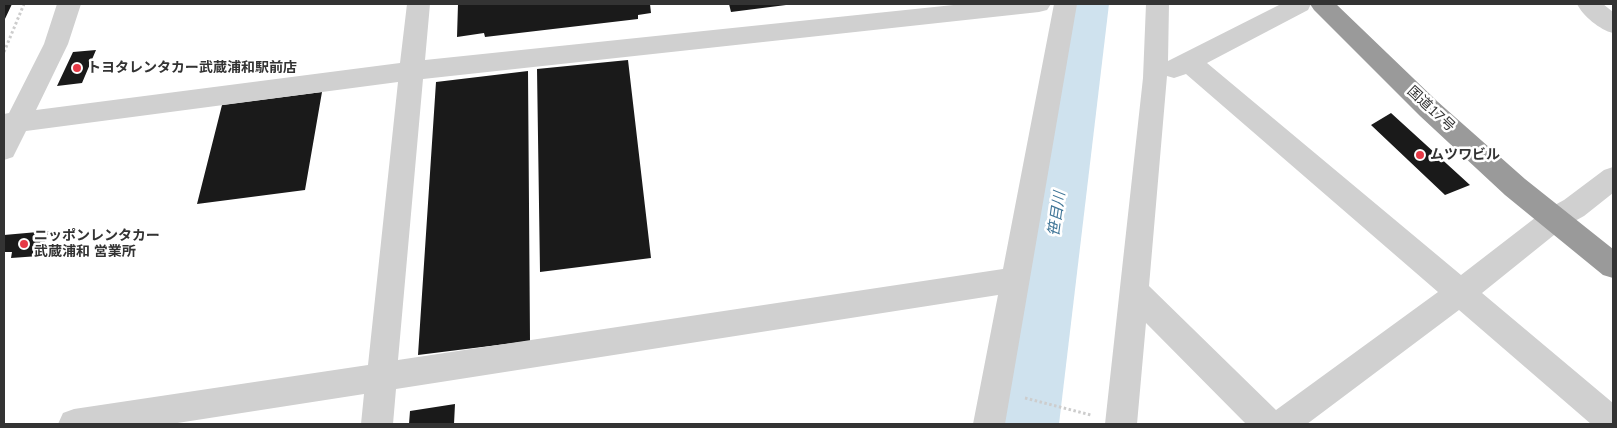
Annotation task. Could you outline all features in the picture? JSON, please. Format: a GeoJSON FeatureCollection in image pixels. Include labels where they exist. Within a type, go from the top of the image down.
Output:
{"type":"FeatureCollection","features":[{"type":"Feature","properties":{"kind":"highway","name":"国道17号"},"geometry":{"type":"LineString","coordinates":[[1322,4],[1429,109],[1554,219],[1613,266]]}},
{"type":"Feature","properties":{"kind":"street"},"geometry":{"type":"LineString","coordinates":[[4,150],[11,123],[56,44],[69,4]]}},
{"type":"Feature","properties":{"kind":"street"},"geometry":{"type":"LineString","coordinates":[[377,424],[383,378],[418,4]]}},
{"type":"Feature","properties":{"kind":"street"},"geometry":{"type":"LineString","coordinates":[[11,123],[412,71],[1039,4]]}},
{"type":"Feature","properties":{"kind":"street"},"geometry":{"type":"LineString","coordinates":[[989,424],[1066,4]]}},
{"type":"Feature","properties":{"kind":"street"},"geometry":{"type":"LineString","coordinates":[[1121,424],[1155,78],[1157,4]]}},
{"type":"Feature","properties":{"kind":"street"},"geometry":{"type":"LineString","coordinates":[[1155,78],[1300,4]]}},
{"type":"Feature","properties":{"kind":"street"},"geometry":{"type":"LineString","coordinates":[[1588,4],[1613,25]]}},
{"type":"Feature","properties":{"kind":"street"},"geometry":{"type":"LineString","coordinates":[[1189,62],[1613,423]]}},
{"type":"Feature","properties":{"kind":"street"},"geometry":{"type":"LineString","coordinates":[[1282,424],[1460,293],[1554,219],[1574,208],[1613,178]]}},
{"type":"Feature","properties":{"kind":"street"},"geometry":{"type":"LineString","coordinates":[[74,424],[1016,280]]}},
{"type":"Feature","properties":{"kind":"street"},"geometry":{"type":"LineString","coordinates":[[1134,292],[1268,424]]}},
{"type":"Feature","properties":{"kind":"path"},"geometry":{"type":"LineString","coordinates":[[4,52],[24,4]]}},
{"type":"Feature","properties":{"kind":"path"},"geometry":{"type":"LineString","coordinates":[[1017,396],[1094,416]]}},
{"type":"Feature","properties":{"kind":"building"},"geometry":{"type":"Polygon","coordinates":[[[4,4],[12,4],[4,21],[4,4]]]}},
{"type":"Feature","properties":{"kind":"building"},"geometry":{"type":"Polygon","coordinates":[[[458,4],[650,4],[651,13],[638,15],[638,19],[485,37],[484,33],[457,37],[458,4]]]}},
{"type":"Feature","properties":{"kind":"building"},"geometry":{"type":"Polygon","coordinates":[[[729,4],[786,4],[786,5],[731,12],[729,4]]]}},
{"type":"Feature","properties":{"kind":"building","name":"トヨタレンタカー武蔵浦和駅前店"},"geometry":{"type":"Polygon","coordinates":[[[96,50],[82,83],[57,86],[73,52],[96,50]]]}},
{"type":"Feature","properties":{"kind":"building"},"geometry":{"type":"Polygon","coordinates":[[[628,60],[651,258],[540,272],[537,69],[628,60]]]}},
{"type":"Feature","properties":{"kind":"building"},"geometry":{"type":"Polygon","coordinates":[[[528,71],[530,341],[418,355],[436,82],[528,71]]]}},
{"type":"Feature","properties":{"kind":"building"},"geometry":{"type":"Polygon","coordinates":[[[322,92],[305,190],[197,204],[222,105],[322,92]]]}},
{"type":"Feature","properties":{"kind":"building","name":"ムツワビル"},"geometry":{"type":"Polygon","coordinates":[[[1391,113],[1470,185],[1445,195],[1371,125],[1391,113]]]}},
{"type":"Feature","properties":{"kind":"building","name":"ニッポンレンタカー 武蔵浦和 営業所"},"geometry":{"type":"Polygon","coordinates":[[[49,231],[39,256],[11,258],[12,252],[4,252],[4,235],[49,231]]]}},
{"type":"Feature","properties":{"kind":"building"},"geometry":{"type":"Polygon","coordinates":[[[455,404],[454,424],[409,424],[410,411],[455,404]]]}},
{"type":"Feature","properties":{"kind":"waterway","name":"笹目川"},"geometry":{"type":"LineString","coordinates":[[1028,424],[1086,4]]}},
{"type":"Feature","properties":{"kind":"place","name":"トヨタレンタカー武蔵浦和駅前店"},"geometry":{"type":"Point","coordinates":[77,68]}},
{"type":"Feature","properties":{"kind":"place","name":"ムツワビル"},"geometry":{"type":"Point","coordinates":[1420,155]}},
{"type":"Feature","properties":{"kind":"place","name":"ニッポンレンタカー 武蔵浦和 営業所"},"geometry":{"type":"Point","coordinates":[24,244]}}]}
